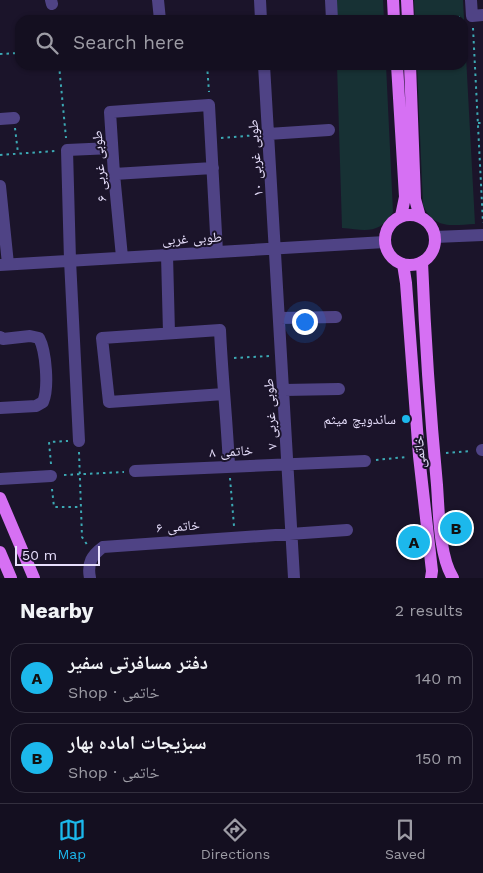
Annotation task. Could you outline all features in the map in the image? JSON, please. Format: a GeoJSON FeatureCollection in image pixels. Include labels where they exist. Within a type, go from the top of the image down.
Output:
{"type":"FeatureCollection","features":[{"type":"Feature","properties":{"kind":"main road"},"geometry":{"type":"LineString","coordinates":[[393,0],[394,15]]}},
{"type":"Feature","properties":{"kind":"main road"},"geometry":{"type":"LineString","coordinates":[[407,0],[408,15]]}},
{"type":"Feature","properties":{"kind":"main road"},"geometry":{"type":"LineString","coordinates":[[397,70],[405,198],[401,216]]}},
{"type":"Feature","properties":{"kind":"main road"},"geometry":{"type":"LineString","coordinates":[[410,70],[415,199],[420,217]]}},
{"type":"Feature","properties":{"kind":"main road"},"geometry":{"type":"LineString","coordinates":[[401,216],[420,217],[430,225],[435,238],[432,252],[422,262],[403,264],[391,255],[385,242],[386,234],[394,220],[401,216]]}},
{"type":"Feature","properties":{"kind":"main road","name":"خاتمی"},"geometry":{"type":"LineString","coordinates":[[422,262],[440,528],[447,568],[453,578]]}},
{"type":"Feature","properties":{"kind":"main road","name":"خاتمی"},"geometry":{"type":"LineString","coordinates":[[403,264],[419,456],[432,571],[431,578]]}},
{"type":"Feature","properties":{"kind":"main road"},"geometry":{"type":"LineString","coordinates":[[0,498],[34,578]]}},
{"type":"Feature","properties":{"kind":"main road"},"geometry":{"type":"LineString","coordinates":[[0,552],[11,578]]}},
{"type":"Feature","properties":{"kind":"street"},"geometry":{"type":"LineString","coordinates":[[158,0],[160,15]]}},
{"type":"Feature","properties":{"kind":"street"},"geometry":{"type":"LineString","coordinates":[[260,0],[261,15]]}},
{"type":"Feature","properties":{"kind":"street"},"geometry":{"type":"LineString","coordinates":[[330,0],[332,15]]}},
{"type":"Feature","properties":{"kind":"street"},"geometry":{"type":"LineString","coordinates":[[471,0],[478,16]]}},
{"type":"Feature","properties":{"kind":"street","name":"طوبی غربی ۱۰"},"geometry":{"type":"LineString","coordinates":[[264,70],[276,248]]}},
{"type":"Feature","properties":{"kind":"street"},"geometry":{"type":"LineString","coordinates":[[209,104],[218,252]]}},
{"type":"Feature","properties":{"kind":"street","name":"طوبی غربی ۶"},"geometry":{"type":"LineString","coordinates":[[122,257],[110,112],[209,104]]}},
{"type":"Feature","properties":{"kind":"street"},"geometry":{"type":"LineString","coordinates":[[0,119],[14,118]]}},
{"type":"Feature","properties":{"kind":"street"},"geometry":{"type":"LineString","coordinates":[[268,134],[330,130]]}},
{"type":"Feature","properties":{"kind":"street"},"geometry":{"type":"LineString","coordinates":[[78,441],[67,150],[112,148]]}},
{"type":"Feature","properties":{"kind":"street"},"geometry":{"type":"LineString","coordinates":[[114,174],[213,168]]}},
{"type":"Feature","properties":{"kind":"street"},"geometry":{"type":"LineString","coordinates":[[0,188],[4,264]]}},
{"type":"Feature","properties":{"kind":"street"},"geometry":{"type":"LineString","coordinates":[[435,238],[483,234]]}},
{"type":"Feature","properties":{"kind":"street","name":"طوبی غربی"},"geometry":{"type":"LineString","coordinates":[[4,264],[385,242]]}},
{"type":"Feature","properties":{"kind":"street","name":"طوبی غربی ۷"},"geometry":{"type":"LineString","coordinates":[[276,248],[294,578]]}},
{"type":"Feature","properties":{"kind":"street"},"geometry":{"type":"LineString","coordinates":[[167,255],[169,333]]}},
{"type":"Feature","properties":{"kind":"street"},"geometry":{"type":"LineString","coordinates":[[280,318],[336,316]]}},
{"type":"Feature","properties":{"kind":"street"},"geometry":{"type":"LineString","coordinates":[[224,394],[109,402],[102,338],[220,330],[229,466]]}},
{"type":"Feature","properties":{"kind":"street"},"geometry":{"type":"LineString","coordinates":[[0,337],[3,339],[30,336],[39,338],[42,344],[46,396],[43,402],[36,406],[0,408]]}},
{"type":"Feature","properties":{"kind":"street"},"geometry":{"type":"LineString","coordinates":[[284,390],[339,389]]}},
{"type":"Feature","properties":{"kind":"street","name":"خاتمی ۸"},"geometry":{"type":"LineString","coordinates":[[135,471],[365,461]]}},
{"type":"Feature","properties":{"kind":"street"},"geometry":{"type":"LineString","coordinates":[[0,479],[51,476]]}},
{"type":"Feature","properties":{"kind":"street","name":"خاتمی ۶"},"geometry":{"type":"LineString","coordinates":[[93,554],[103,547],[118,545],[347,530]]}},
{"type":"Feature","properties":{"kind":"street"},"geometry":{"type":"LineString","coordinates":[[90,578],[88,568],[93,554]]}},
{"type":"Feature","properties":{"kind":"path"},"geometry":{"type":"LineString","coordinates":[[478,16],[478,123],[483,223]]}},
{"type":"Feature","properties":{"kind":"path"},"geometry":{"type":"LineString","coordinates":[[0,54],[15,53]]}},
{"type":"Feature","properties":{"kind":"path"},"geometry":{"type":"LineString","coordinates":[[0,155],[67,150],[59,70]]}},
{"type":"Feature","properties":{"kind":"path"},"geometry":{"type":"LineString","coordinates":[[207,70],[209,104]]}},
{"type":"Feature","properties":{"kind":"path"},"geometry":{"type":"LineString","coordinates":[[14,118],[18,153]]}},
{"type":"Feature","properties":{"kind":"path"},"geometry":{"type":"LineString","coordinates":[[478,123],[483,123]]}},
{"type":"Feature","properties":{"kind":"path"},"geometry":{"type":"LineString","coordinates":[[212,138],[268,134]]}},
{"type":"Feature","properties":{"kind":"path"},"geometry":{"type":"LineString","coordinates":[[221,359],[282,356]]}},
{"type":"Feature","properties":{"kind":"path"},"geometry":{"type":"LineString","coordinates":[[78,441],[82,537],[93,554]]}},
{"type":"Feature","properties":{"kind":"path"},"geometry":{"type":"LineString","coordinates":[[434,454],[482,450]]}},
{"type":"Feature","properties":{"kind":"path"},"geometry":{"type":"LineString","coordinates":[[365,461],[419,456]]}},
{"type":"Feature","properties":{"kind":"path"},"geometry":{"type":"LineString","coordinates":[[229,466],[235,537]]}},
{"type":"Feature","properties":{"kind":"path"},"geometry":{"type":"LineString","coordinates":[[51,476],[135,471]]}},
{"type":"Feature","properties":{"kind":"green space"},"geometry":{"type":"Polygon","coordinates":[[[334,0],[383,0],[384,15],[335,15],[334,0]]]}},
{"type":"Feature","properties":{"kind":"green space"},"geometry":{"type":"Polygon","coordinates":[[[414,0],[463,0],[464,15],[415,15],[414,0]]]}},
{"type":"Feature","properties":{"kind":"green space"},"geometry":{"type":"Polygon","coordinates":[[[337,70],[386,70],[393,212],[377,228],[358,230],[342,228],[337,70]]]}},
{"type":"Feature","properties":{"kind":"green space"},"geometry":{"type":"Polygon","coordinates":[[[417,70],[467,70],[475,224],[451,225],[438,222],[427,213],[423,205],[417,70]]]}},
{"type":"Feature","properties":{"kind":"place","name":"ساندویچ میثم"},"geometry":{"type":"Point","coordinates":[406,419]}},
{"type":"Feature","properties":{"kind":"place","name":"سبزیجات اماده بهار"},"geometry":{"type":"Point","coordinates":[456,528]}},
{"type":"Feature","properties":{"kind":"place","name":"دفتر مسافرتی سفیر"},"geometry":{"type":"Point","coordinates":[414,542]}}]}
